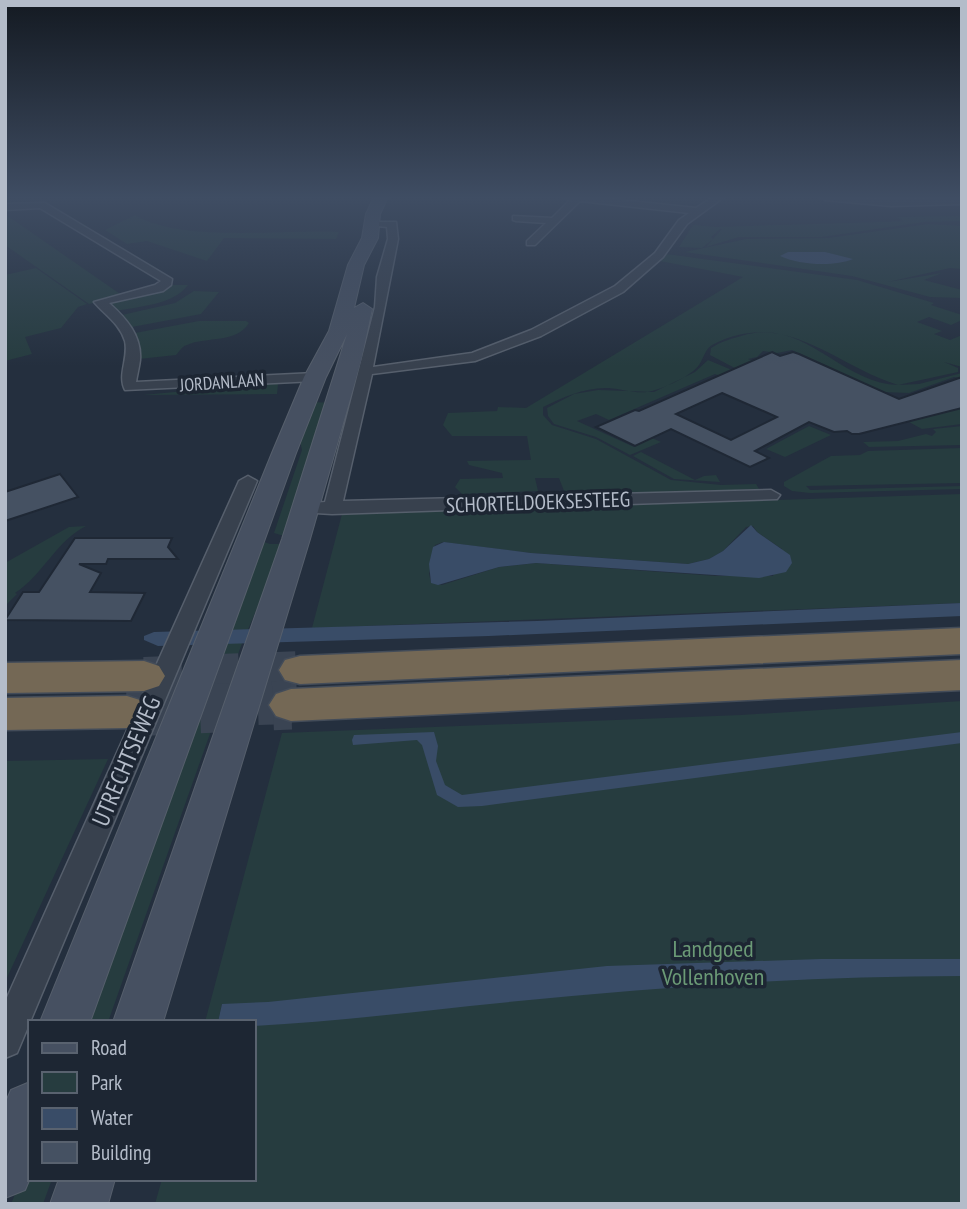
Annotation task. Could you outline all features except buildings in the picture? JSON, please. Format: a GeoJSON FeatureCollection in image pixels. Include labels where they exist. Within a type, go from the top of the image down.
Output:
{"type":"FeatureCollection","features":[{"type":"Feature","properties":{"kind":"highway"},"geometry":{"type":"LineString","coordinates":[[962,642],[296,688],[962,675]]}},
{"type":"Feature","properties":{"kind":"highway"},"geometry":{"type":"LineString","coordinates":[[5,678],[135,694],[5,714]]}},
{"type":"Feature","properties":{"kind":"main road","name":"UTRECHTSEWEG"},"geometry":{"type":"LineString","coordinates":[[139,1020],[296,539],[351,361],[373,307],[364,265],[367,253]]}},
{"type":"Feature","properties":{"kind":"main road","name":"UTRECHTSEWEG"},"geometry":{"type":"LineString","coordinates":[[66,1020],[251,536],[319,369],[339,331],[369,253]]}},
{"type":"Feature","properties":{"kind":"main road"},"geometry":{"type":"LineString","coordinates":[[319,369],[351,361]]}},
{"type":"Feature","properties":{"kind":"main road"},"geometry":{"type":"LineString","coordinates":[[251,536],[272,540],[296,539]]}},
{"type":"Feature","properties":{"kind":"main road"},"geometry":{"type":"LineString","coordinates":[[5,1170],[28,1115]]}},
{"type":"Feature","properties":{"kind":"main road"},"geometry":{"type":"LineString","coordinates":[[79,1204],[86,1181]]}},
{"type":"Feature","properties":{"kind":"street","name":"JORDANLAAN"},"geometry":{"type":"LineString","coordinates":[[123,253],[166,279],[167,283],[159,288],[100,302],[129,331],[134,358],[128,382],[130,387],[319,369]]}},
{"type":"Feature","properties":{"kind":"street","name":"UTRECHTSEWEG"},"geometry":{"type":"LineString","coordinates":[[332,509],[373,307],[388,253]]}},
{"type":"Feature","properties":{"kind":"street"},"geometry":{"type":"LineString","coordinates":[[376,371],[475,357],[536,333],[619,289],[644,270],[659,253]]}},
{"type":"Feature","properties":{"kind":"street","name":"UTRECHTSEWEG"},"geometry":{"type":"LineString","coordinates":[[5,1041],[248,481]]}},
{"type":"Feature","properties":{"kind":"street","name":"SCHORTELDOEKSESTEEG"},"geometry":{"type":"LineString","coordinates":[[305,508],[771,495]]}},
{"type":"Feature","properties":{"kind":"green space"},"geometry":{"type":"Polygon","coordinates":[[[17,253],[62,253],[123,296],[89,304],[17,253]]]}},
{"type":"Feature","properties":{"kind":"green space"},"geometry":{"type":"Polygon","coordinates":[[[184,253],[213,253],[207,261],[184,253]]]}},
{"type":"Feature","properties":{"kind":"green space"},"geometry":{"type":"Polygon","coordinates":[[[695,253],[962,253],[962,269],[950,268],[888,282],[942,273],[924,280],[962,290],[962,298],[930,297],[852,276],[695,253]]]}},
{"type":"Feature","properties":{"kind":"green space"},"geometry":{"type":"Polygon","coordinates":[[[666,254],[857,280],[934,303],[931,305],[962,315],[962,320],[951,325],[929,317],[917,322],[942,331],[934,334],[950,340],[962,335],[962,367],[944,362],[958,368],[958,372],[898,385],[919,384],[962,373],[962,378],[954,377],[909,393],[883,392],[792,350],[777,353],[763,351],[757,357],[748,359],[776,371],[748,375],[710,355],[711,348],[722,342],[761,333],[740,335],[711,346],[695,369],[664,387],[641,392],[609,388],[583,391],[543,407],[543,415],[552,425],[596,439],[671,480],[721,485],[756,484],[759,489],[580,497],[576,491],[564,491],[559,478],[535,478],[538,491],[462,494],[455,487],[460,479],[503,478],[502,473],[469,465],[467,461],[531,460],[527,436],[452,436],[443,425],[448,413],[497,411],[498,407],[526,408],[743,277],[660,261],[666,254]],[[786,336],[803,342],[858,374],[877,382],[898,385],[809,344],[786,336]]]}},
{"type":"Feature","properties":{"kind":"green space"},"geometry":{"type":"Polygon","coordinates":[[[36,268],[87,304],[78,307],[61,328],[25,337],[32,354],[5,361],[5,275],[36,268]]]}},
{"type":"Feature","properties":{"kind":"green space"},"geometry":{"type":"Polygon","coordinates":[[[172,285],[188,285],[174,297],[156,304],[117,311],[109,304],[160,291],[172,285]]]}},
{"type":"Feature","properties":{"kind":"green space"},"geometry":{"type":"Polygon","coordinates":[[[194,291],[219,292],[201,314],[132,327],[122,315],[175,303],[194,291]]]}},
{"type":"Feature","properties":{"kind":"green space"},"geometry":{"type":"Polygon","coordinates":[[[199,321],[249,323],[237,334],[195,342],[182,348],[176,355],[139,359],[135,333],[199,321]]]}},
{"type":"Feature","properties":{"kind":"green space"},"geometry":{"type":"Polygon","coordinates":[[[708,360],[739,373],[784,402],[715,374],[609,420],[596,414],[577,421],[634,447],[652,438],[661,442],[630,455],[596,437],[554,424],[548,416],[547,408],[574,394],[598,390],[654,392],[695,372],[708,360]]]}},
{"type":"Feature","properties":{"kind":"green space"},"geometry":{"type":"Polygon","coordinates":[[[278,384],[277,394],[143,395],[278,384]]]}},
{"type":"Feature","properties":{"kind":"green space"},"geometry":{"type":"Polygon","coordinates":[[[313,402],[334,403],[284,536],[274,533],[302,450],[299,437],[313,402]]]}},
{"type":"Feature","properties":{"kind":"green space"},"geometry":{"type":"Polygon","coordinates":[[[962,408],[962,424],[922,429],[909,422],[962,408]]]}},
{"type":"Feature","properties":{"kind":"green space"},"geometry":{"type":"Polygon","coordinates":[[[809,426],[831,435],[785,457],[766,449],[809,426]]]}},
{"type":"Feature","properties":{"kind":"green space"},"geometry":{"type":"Polygon","coordinates":[[[962,426],[962,445],[869,447],[863,442],[898,441],[926,434],[932,436],[936,432],[933,429],[962,426]]]}},
{"type":"Feature","properties":{"kind":"green space"},"geometry":{"type":"Polygon","coordinates":[[[962,448],[962,483],[806,486],[810,490],[962,486],[962,489],[810,493],[792,491],[784,486],[784,482],[831,456],[860,455],[868,451],[962,448]]]}},
{"type":"Feature","properties":{"kind":"green space"},"geometry":{"type":"Polygon","coordinates":[[[641,452],[695,480],[716,475],[720,482],[674,479],[633,456],[641,452]]]}},
{"type":"Feature","properties":{"kind":"green space"},"geometry":{"type":"Polygon","coordinates":[[[962,494],[962,603],[312,628],[342,514],[962,494]],[[753,526],[746,527],[723,551],[709,559],[688,564],[531,553],[443,542],[435,545],[429,574],[431,582],[442,585],[499,567],[536,563],[716,576],[773,576],[782,549],[757,532],[753,526]]]}},
{"type":"Feature","properties":{"kind":"green space"},"geometry":{"type":"Polygon","coordinates":[[[86,526],[66,540],[5,606],[5,563],[69,527],[86,526]]]}},
{"type":"Feature","properties":{"kind":"green space"},"geometry":{"type":"Polygon","coordinates":[[[264,542],[284,544],[241,646],[109,1020],[84,1020],[264,542]]]}},
{"type":"Feature","properties":{"kind":"green space","name":"Landgoed Vollenhoven"},"geometry":{"type":"Polygon","coordinates":[[[962,701],[962,1204],[155,1204],[161,1181],[256,1181],[256,1020],[251,1020],[222,1004],[218,1020],[206,1020],[282,733],[741,715],[962,701]]]}},
{"type":"Feature","properties":{"kind":"green space"},"geometry":{"type":"Polygon","coordinates":[[[108,759],[5,982],[5,761],[108,759]]]}},
{"type":"Feature","properties":{"kind":"green space"},"geometry":{"type":"Polygon","coordinates":[[[28,1162],[28,1181],[51,1181],[43,1204],[11,1204],[28,1162]]]}},
{"type":"Feature","properties":{"kind":"water"},"geometry":{"type":"Polygon","coordinates":[[[785,253],[831,253],[853,259],[827,264],[806,263],[780,256],[785,253]]]}},
{"type":"Feature","properties":{"kind":"water"},"geometry":{"type":"Polygon","coordinates":[[[751,525],[790,555],[792,563],[786,572],[759,578],[536,563],[499,567],[438,585],[431,583],[429,564],[433,547],[444,542],[531,553],[688,564],[709,559],[723,551],[751,525]]]}},
{"type":"Feature","properties":{"kind":"water"},"geometry":{"type":"Polygon","coordinates":[[[962,603],[962,616],[489,636],[158,646],[144,640],[144,636],[154,632],[537,621],[962,603]]]}},
{"type":"Feature","properties":{"kind":"water"},"geometry":{"type":"Polygon","coordinates":[[[434,732],[438,746],[436,761],[445,785],[462,795],[962,732],[962,743],[458,807],[437,795],[422,745],[417,740],[353,745],[352,740],[354,735],[434,732]]]}},
{"type":"Feature","properties":{"kind":"water"},"geometry":{"type":"Polygon","coordinates":[[[821,959],[962,959],[962,976],[839,978],[716,985],[256,1026],[256,1020],[218,1020],[222,1004],[268,1002],[607,966],[821,959]]]}},
{"type":"Feature","properties":{"kind":"tunnel"},"geometry":{"type":"LineString","coordinates":[[144,676],[300,670]]}},
{"type":"Feature","properties":{"kind":"tunnel"},"geometry":{"type":"LineString","coordinates":[[127,712],[291,705],[258,706]]}}]}
